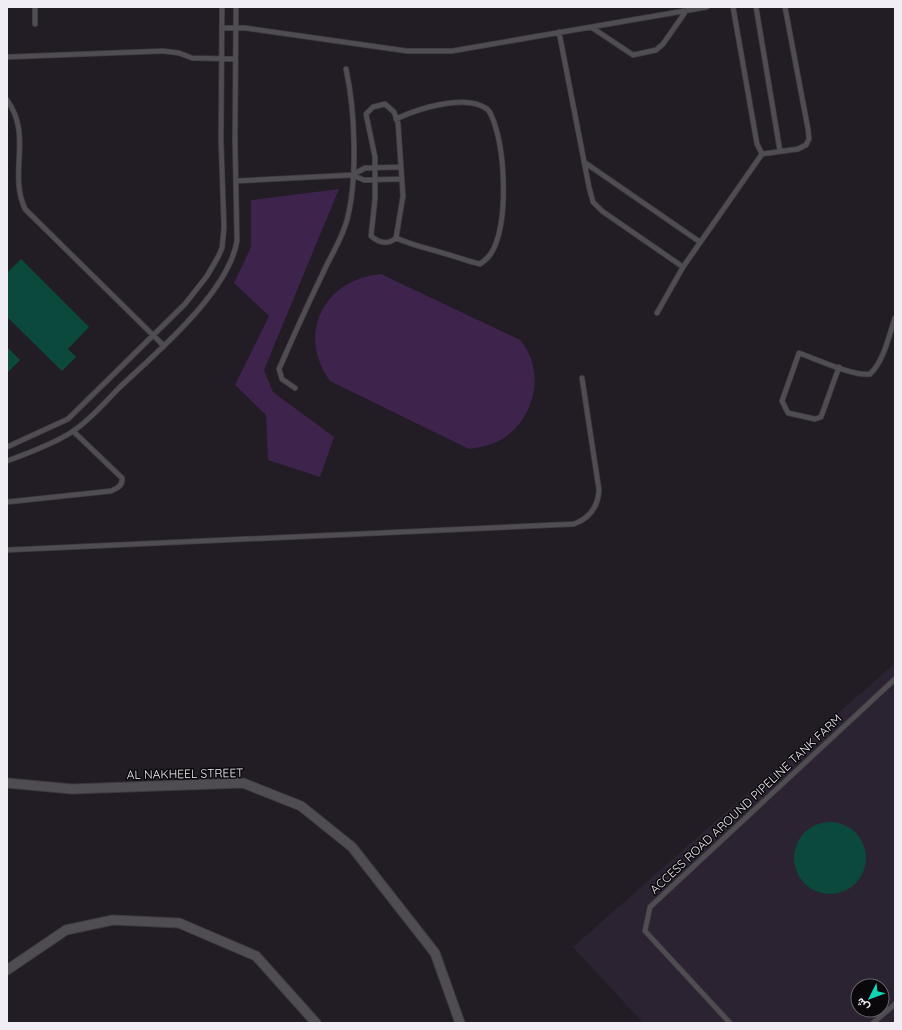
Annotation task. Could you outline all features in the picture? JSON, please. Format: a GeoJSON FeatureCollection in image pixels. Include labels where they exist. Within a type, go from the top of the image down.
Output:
{"type":"FeatureCollection","features":[{"type":"Feature","properties":{"kind":"street","name":"AL NAKHEEL STREET"},"geometry":{"type":"LineString","coordinates":[[7,783],[72,790],[243,783],[301,806],[352,847],[435,953],[460,1023]]}},
{"type":"Feature","properties":{"kind":"street"},"geometry":{"type":"LineString","coordinates":[[7,970],[66,930],[113,920],[179,923],[256,956],[316,1023]]}},
{"type":"Feature","properties":{"kind":"lane"},"geometry":{"type":"LineString","coordinates":[[35,7],[35,24]]}},
{"type":"Feature","properties":{"kind":"lane"},"geometry":{"type":"LineString","coordinates":[[7,447],[68,419],[185,304],[208,276],[222,248],[224,228],[221,140],[222,7]]}},
{"type":"Feature","properties":{"kind":"lane"},"geometry":{"type":"LineString","coordinates":[[7,461],[72,431],[195,313],[218,284],[230,263],[235,252],[237,241],[235,59],[236,7]]}},
{"type":"Feature","properties":{"kind":"lane"},"geometry":{"type":"LineString","coordinates":[[222,28],[236,28],[407,51],[434,52],[452,51],[707,7]]}},
{"type":"Feature","properties":{"kind":"lane"},"geometry":{"type":"LineString","coordinates":[[733,7],[757,144],[762,154]]}},
{"type":"Feature","properties":{"kind":"lane"},"geometry":{"type":"LineString","coordinates":[[756,7],[780,151]]}},
{"type":"Feature","properties":{"kind":"lane"},"geometry":{"type":"LineString","coordinates":[[657,313],[683,267],[762,154],[798,149],[806,145],[808,139],[785,7]]}},
{"type":"Feature","properties":{"kind":"lane"},"geometry":{"type":"LineString","coordinates":[[591,26],[633,55],[656,50],[663,44],[686,10]]}},
{"type":"Feature","properties":{"kind":"lane"},"geometry":{"type":"LineString","coordinates":[[559,32],[584,162],[594,202],[602,211],[683,267]]}},
{"type":"Feature","properties":{"kind":"lane"},"geometry":{"type":"LineString","coordinates":[[7,56],[163,51],[179,53],[192,58],[235,59]]}},
{"type":"Feature","properties":{"kind":"lane"},"geometry":{"type":"LineString","coordinates":[[296,388],[282,379],[279,369],[300,319],[344,229],[350,206],[352,175],[351,103],[346,69]]}},
{"type":"Feature","properties":{"kind":"lane"},"geometry":{"type":"LineString","coordinates":[[7,100],[14,109],[18,122],[19,196],[25,209],[163,345]]}},
{"type":"Feature","properties":{"kind":"lane"},"geometry":{"type":"LineString","coordinates":[[396,118],[437,105],[462,102],[480,105],[488,109],[498,133],[503,167],[502,205],[499,229],[494,247],[488,259],[480,264],[467,262],[455,256],[408,243],[396,238]]}},
{"type":"Feature","properties":{"kind":"lane"},"geometry":{"type":"LineString","coordinates":[[385,104],[394,112],[396,118],[401,167],[403,196],[396,238],[392,242],[384,243],[376,241],[371,236],[375,199],[375,157],[366,114],[373,107],[385,104]]}},
{"type":"Feature","properties":{"kind":"lane"},"geometry":{"type":"LineString","coordinates":[[584,162],[700,242]]}},
{"type":"Feature","properties":{"kind":"lane"},"geometry":{"type":"LineString","coordinates":[[236,181],[352,175],[365,168],[401,167]]}},
{"type":"Feature","properties":{"kind":"lane"},"geometry":{"type":"LineString","coordinates":[[352,175],[364,180],[402,179]]}},
{"type":"Feature","properties":{"kind":"lane"},"geometry":{"type":"LineString","coordinates":[[839,367],[821,416],[815,419],[788,413],[782,401],[799,353],[839,367],[856,373],[870,374],[880,358],[895,318]]}},
{"type":"Feature","properties":{"kind":"lane"},"geometry":{"type":"LineString","coordinates":[[7,550],[574,524],[582,521],[592,512],[597,504],[599,494],[582,378]]}},
{"type":"Feature","properties":{"kind":"lane"},"geometry":{"type":"LineString","coordinates":[[7,502],[111,491],[119,487],[122,482],[122,478],[72,431]]}},
{"type":"Feature","properties":{"kind":"lane","name":"ACCESS ROAD AROUND PIPELINE TANK FARM"},"geometry":{"type":"LineString","coordinates":[[730,1023],[645,931],[650,906],[895,679]]}},
{"type":"Feature","properties":{"kind":"lane"},"geometry":{"type":"LineString","coordinates":[[873,1023],[895,1004]]}},
{"type":"Feature","properties":{"kind":"shaded area"},"geometry":{"type":"Polygon","coordinates":[[[339,189],[264,370],[273,392],[334,437],[320,477],[268,460],[266,415],[235,385],[269,316],[234,283],[251,247],[251,200],[339,189]]]}},
{"type":"Feature","properties":{"kind":"shaded area"},"geometry":{"type":"Polygon","coordinates":[[[381,274],[520,340],[528,352],[533,364],[535,377],[534,391],[525,416],[517,427],[507,436],[489,445],[469,449],[330,381],[320,363],[316,345],[316,328],[321,312],[331,298],[344,286],[361,278],[381,274]]]}},
{"type":"Feature","properties":{"kind":"shaded area"},"geometry":{"type":"Polygon","coordinates":[[[895,663],[895,1023],[643,1023],[573,947],[895,663]]]}},
{"type":"Feature","properties":{"kind":"building"},"geometry":{"type":"Polygon","coordinates":[[[21,259],[89,327],[68,349],[76,357],[62,371],[7,317],[7,273],[21,259]]]}},
{"type":"Feature","properties":{"kind":"building"},"geometry":{"type":"Polygon","coordinates":[[[7,347],[20,360],[7,373],[7,347]]]}},
{"type":"Feature","properties":{"kind":"building"},"geometry":{"type":"Polygon","coordinates":[[[823,822],[837,822],[856,832],[866,851],[866,865],[856,884],[837,894],[823,894],[804,884],[794,865],[794,851],[804,832],[823,822]]]}}]}
